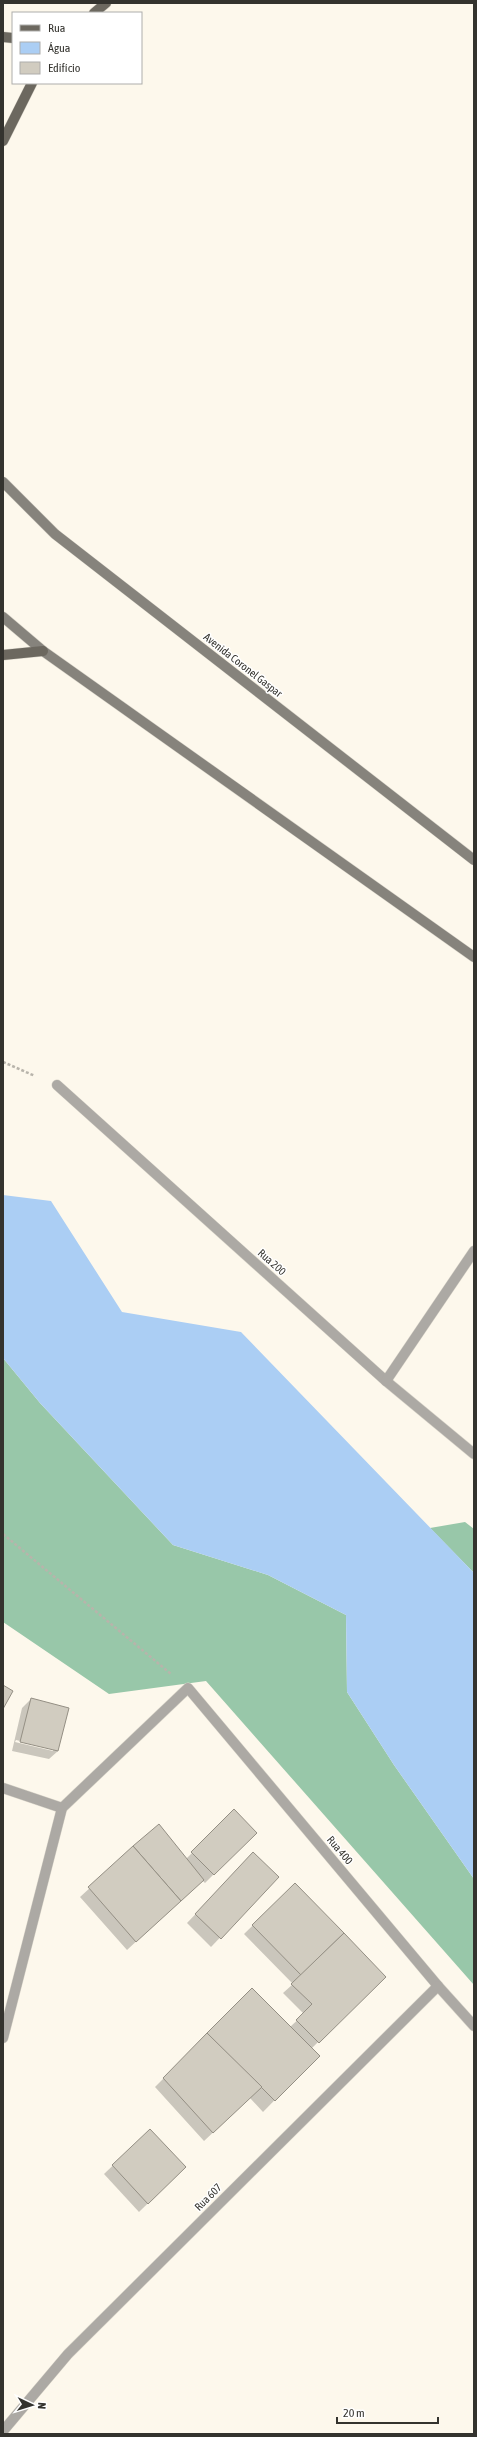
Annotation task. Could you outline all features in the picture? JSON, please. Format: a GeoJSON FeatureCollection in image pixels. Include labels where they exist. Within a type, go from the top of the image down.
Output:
{"type":"FeatureCollection","features":[{"type":"Feature","properties":{"kind":"main road"},"geometry":{"type":"LineString","coordinates":[[95,12],[106,3]]}},
{"type":"Feature","properties":{"kind":"main road"},"geometry":{"type":"LineString","coordinates":[[3,141],[32,84]]}},
{"type":"Feature","properties":{"kind":"main road"},"geometry":{"type":"LineString","coordinates":[[3,655],[43,651]]}},
{"type":"Feature","properties":{"kind":"street","name":"Avenida Coronel Gaspar"},"geometry":{"type":"LineString","coordinates":[[3,482],[55,534],[474,860]]}},
{"type":"Feature","properties":{"kind":"street"},"geometry":{"type":"LineString","coordinates":[[3,617],[43,651],[474,957]]}},
{"type":"Feature","properties":{"kind":"street","name":"Rua 200"},"geometry":{"type":"LineString","coordinates":[[57,1085],[386,1381],[474,1454]]}},
{"type":"Feature","properties":{"kind":"street"},"geometry":{"type":"LineString","coordinates":[[386,1381],[474,1252]]}},
{"type":"Feature","properties":{"kind":"street"},"geometry":{"type":"LineString","coordinates":[[3,2038],[62,1808],[188,1688]]}},
{"type":"Feature","properties":{"kind":"street","name":"Rua 400"},"geometry":{"type":"LineString","coordinates":[[188,1688],[438,1986],[474,2026]]}},
{"type":"Feature","properties":{"kind":"street"},"geometry":{"type":"LineString","coordinates":[[3,1788],[62,1808]]}},
{"type":"Feature","properties":{"kind":"street","name":"Rua 607"},"geometry":{"type":"LineString","coordinates":[[3,2431],[68,2354],[438,1986]]}},
{"type":"Feature","properties":{"kind":"path"},"geometry":{"type":"LineString","coordinates":[[3,1062],[57,1085]]}},
{"type":"Feature","properties":{"kind":"path"},"geometry":{"type":"LineString","coordinates":[[3,1534],[188,1688]]}},
{"type":"Feature","properties":{"kind":"green space"},"geometry":{"type":"Polygon","coordinates":[[[3,1358],[40,1403],[173,1545],[268,1575],[346,1615],[347,1692],[394,1765],[474,1879],[474,1985],[206,1681],[109,1694],[3,1622],[3,1358]]]}},
{"type":"Feature","properties":{"kind":"green space"},"geometry":{"type":"Polygon","coordinates":[[[465,1522],[474,1529],[474,1573],[430,1528],[465,1522]]]}},
{"type":"Feature","properties":{"kind":"water"},"geometry":{"type":"Polygon","coordinates":[[[3,1195],[51,1201],[122,1312],[241,1332],[474,1573],[474,1879],[394,1765],[347,1692],[346,1615],[268,1575],[173,1545],[40,1403],[3,1358],[3,1195]]]}},
{"type":"Feature","properties":{"kind":"building"},"geometry":{"type":"Polygon","coordinates":[[[3,1685],[13,1691],[3,1709],[3,1685]]]}},
{"type":"Feature","properties":{"kind":"building"},"geometry":{"type":"Polygon","coordinates":[[[31,1698],[69,1708],[58,1751],[20,1742],[31,1698]]]}},
{"type":"Feature","properties":{"kind":"building"},"geometry":{"type":"Polygon","coordinates":[[[234,1809],[257,1833],[214,1875],[191,1852],[234,1809]]]}},
{"type":"Feature","properties":{"kind":"building"},"geometry":{"type":"Polygon","coordinates":[[[159,1824],[204,1880],[181,1901],[133,1846],[159,1824]]]}},
{"type":"Feature","properties":{"kind":"building"},"geometry":{"type":"Polygon","coordinates":[[[133,1846],[181,1901],[136,1942],[88,1887],[133,1846]]]}},
{"type":"Feature","properties":{"kind":"building"},"geometry":{"type":"Polygon","coordinates":[[[253,1852],[279,1877],[221,1939],[195,1914],[253,1852]]]}},
{"type":"Feature","properties":{"kind":"building"},"geometry":{"type":"Polygon","coordinates":[[[295,1883],[344,1933],[301,1975],[252,1925],[295,1883]]]}},
{"type":"Feature","properties":{"kind":"building"},"geometry":{"type":"Polygon","coordinates":[[[344,1933],[386,1977],[319,2043],[296,2020],[312,2004],[291,1984],[344,1933]]]}},
{"type":"Feature","properties":{"kind":"building"},"geometry":{"type":"Polygon","coordinates":[[[252,1988],[320,2056],[275,2101],[207,2033],[252,1988]]]}},
{"type":"Feature","properties":{"kind":"building"},"geometry":{"type":"Polygon","coordinates":[[[207,2033],[262,2087],[213,2133],[163,2078],[207,2033]]]}},
{"type":"Feature","properties":{"kind":"building"},"geometry":{"type":"Polygon","coordinates":[[[150,2129],[186,2167],[148,2204],[112,2165],[150,2129]]]}}]}
